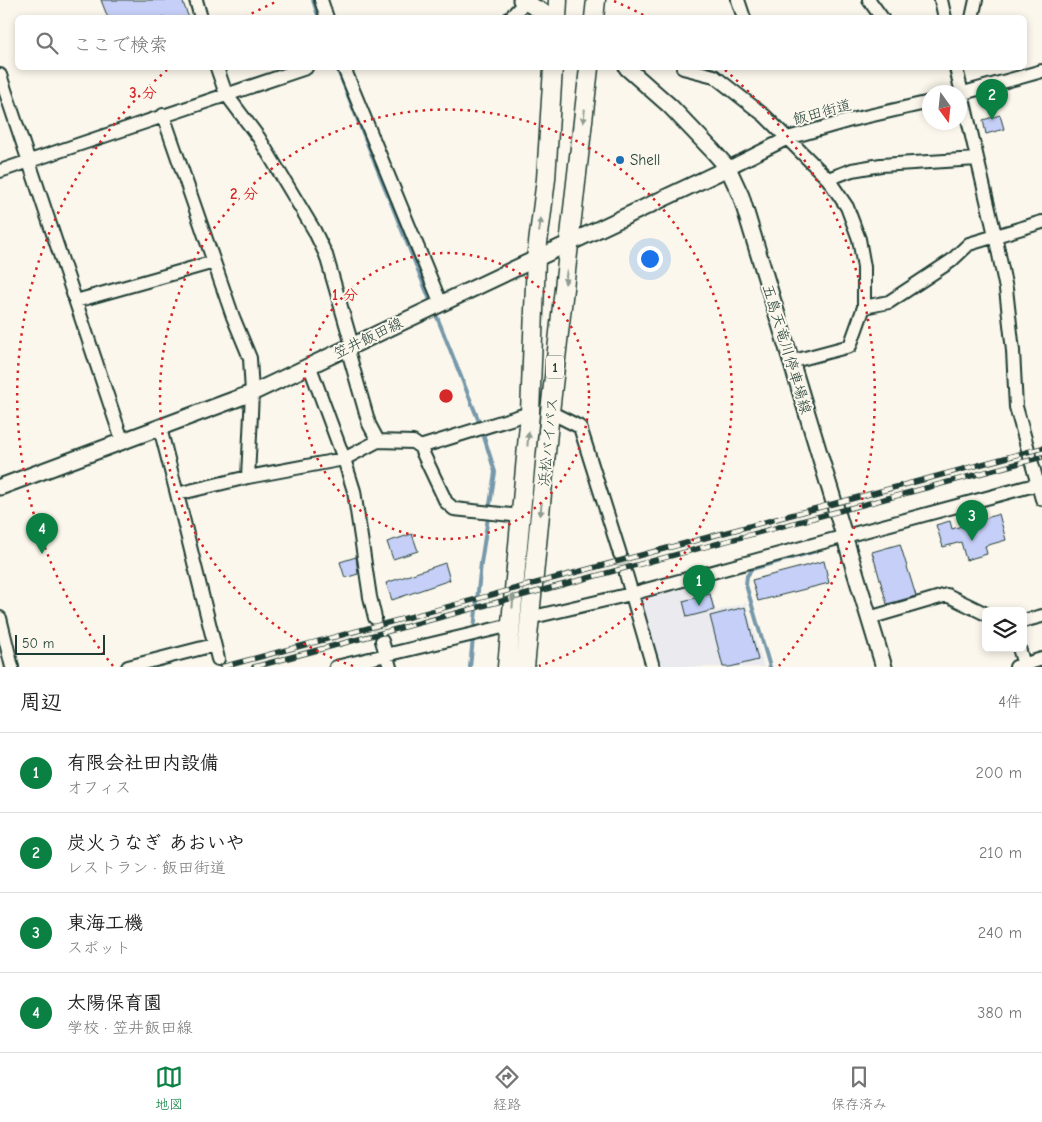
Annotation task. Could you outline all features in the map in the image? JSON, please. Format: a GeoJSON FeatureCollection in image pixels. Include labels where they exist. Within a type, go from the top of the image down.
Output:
{"type":"FeatureCollection","features":[{"type":"Feature","properties":{"kind":"highway"},"geometry":{"type":"LineString","coordinates":[[556,15],[558,0]]}},
{"type":"Feature","properties":{"kind":"highway"},"geometry":{"type":"LineString","coordinates":[[594,15],[596,0]]}},
{"type":"Feature","properties":{"kind":"highway","name":"浜松バイパス"},"geometry":{"type":"LineString","coordinates":[[507,667],[530,413],[536,260],[546,179],[553,70]]}},
{"type":"Feature","properties":{"kind":"highway","name":"浜松バイパス"},"geometry":{"type":"LineString","coordinates":[[525,667],[550,412],[589,70]]}},
{"type":"Feature","properties":{"kind":"main road"},"geometry":{"type":"LineString","coordinates":[[524,1],[550,15]]}},
{"type":"Feature","properties":{"kind":"main road","name":"五島天竜川停車場線"},"geometry":{"type":"LineString","coordinates":[[629,70],[670,106],[728,168],[741,196],[884,667]]}},
{"type":"Feature","properties":{"kind":"main road","name":"笠井飯田線"},"geometry":{"type":"LineString","coordinates":[[0,487],[252,393],[728,168]]}},
{"type":"Feature","properties":{"kind":"street"},"geometry":{"type":"LineString","coordinates":[[196,0],[200,15]]}},
{"type":"Feature","properties":{"kind":"street"},"geometry":{"type":"LineString","coordinates":[[321,0],[326,15]]}},
{"type":"Feature","properties":{"kind":"street"},"geometry":{"type":"LineString","coordinates":[[738,0],[743,15]]}},
{"type":"Feature","properties":{"kind":"street"},"geometry":{"type":"LineString","coordinates":[[869,0],[880,15]]}},
{"type":"Feature","properties":{"kind":"street"},"geometry":{"type":"LineString","coordinates":[[940,0],[944,15]]}},
{"type":"Feature","properties":{"kind":"street"},"geometry":{"type":"LineString","coordinates":[[973,15],[976,0]]}},
{"type":"Feature","properties":{"kind":"street"},"geometry":{"type":"LineString","coordinates":[[512,15],[524,1]]}},
{"type":"Feature","properties":{"kind":"street"},"geometry":{"type":"LineString","coordinates":[[218,70],[226,94],[259,138],[314,230],[326,254],[369,424],[378,441]]}},
{"type":"Feature","properties":{"kind":"street"},"geometry":{"type":"LineString","coordinates":[[0,171],[300,70]]}},
{"type":"Feature","properties":{"kind":"street"},"geometry":{"type":"LineString","coordinates":[[345,70],[440,304]]}},
{"type":"Feature","properties":{"kind":"street"},"geometry":{"type":"LineString","coordinates":[[706,70],[765,116],[828,179],[848,207],[859,239],[864,267],[864,307],[850,346],[790,362]]}},
{"type":"Feature","properties":{"kind":"street"},"geometry":{"type":"LineString","coordinates":[[956,70],[959,85]]}},
{"type":"Feature","properties":{"kind":"street"},"geometry":{"type":"LineString","coordinates":[[967,92],[1042,72]]}},
{"type":"Feature","properties":{"kind":"street"},"geometry":{"type":"LineString","coordinates":[[0,76],[122,440]]}},
{"type":"Feature","properties":{"kind":"street","name":"飯田街道"},"geometry":{"type":"LineString","coordinates":[[728,168],[788,138],[851,120],[922,104]]}},
{"type":"Feature","properties":{"kind":"street"},"geometry":{"type":"LineString","coordinates":[[163,115],[214,262],[250,358],[252,393],[248,478]]}},
{"type":"Feature","properties":{"kind":"street"},"geometry":{"type":"LineString","coordinates":[[967,118],[1006,289],[1014,351],[1016,407],[1040,484],[1042,498]]}},
{"type":"Feature","properties":{"kind":"street"},"geometry":{"type":"LineString","coordinates":[[828,179],[852,170],[881,165],[977,159]]}},
{"type":"Feature","properties":{"kind":"street"},"geometry":{"type":"LineString","coordinates":[[864,307],[889,302],[951,261],[969,244],[1042,222]]}},
{"type":"Feature","properties":{"kind":"street"},"geometry":{"type":"LineString","coordinates":[[76,301],[214,262]]}},
{"type":"Feature","properties":{"kind":"street"},"geometry":{"type":"LineString","coordinates":[[310,367],[354,491],[370,597],[375,618]]}},
{"type":"Feature","properties":{"kind":"street"},"geometry":{"type":"LineString","coordinates":[[550,412],[580,426],[620,554]]}},
{"type":"Feature","properties":{"kind":"street"},"geometry":{"type":"LineString","coordinates":[[420,447],[530,413]]}},
{"type":"Feature","properties":{"kind":"street"},"geometry":{"type":"LineString","coordinates":[[160,428],[218,659]]}},
{"type":"Feature","properties":{"kind":"street"},"geometry":{"type":"LineString","coordinates":[[178,494],[344,459],[378,441],[413,442],[420,447],[446,502],[454,509],[521,516]]}},
{"type":"Feature","properties":{"kind":"street"},"geometry":{"type":"LineString","coordinates":[[530,618],[631,594],[845,538],[1040,484]]}},
{"type":"Feature","properties":{"kind":"street"},"geometry":{"type":"LineString","coordinates":[[626,574],[653,667]]}},
{"type":"Feature","properties":{"kind":"street"},"geometry":{"type":"LineString","coordinates":[[869,618],[947,595],[982,612]]}},
{"type":"Feature","properties":{"kind":"street"},"geometry":{"type":"LineString","coordinates":[[1027,621],[1042,616]]}},
{"type":"Feature","properties":{"kind":"street"},"geometry":{"type":"LineString","coordinates":[[0,618],[12,667]]}},
{"type":"Feature","properties":{"kind":"street"},"geometry":{"type":"LineString","coordinates":[[336,667],[511,625]]}},
{"type":"Feature","properties":{"kind":"street"},"geometry":{"type":"LineString","coordinates":[[382,641],[390,667]]}},
{"type":"Feature","properties":{"kind":"street"},"geometry":{"type":"LineString","coordinates":[[128,667],[214,645]]}},
{"type":"Feature","properties":{"kind":"street"},"geometry":{"type":"LineString","coordinates":[[1019,652],[1020,666],[1042,660]]}},
{"type":"Feature","properties":{"kind":"shaded area"},"geometry":{"type":"Polygon","coordinates":[[[708,580],[716,611],[746,603],[764,667],[658,667],[639,599],[708,580]]]}},
{"type":"Feature","properties":{"kind":"building"},"geometry":{"type":"Polygon","coordinates":[[[101,0],[182,0],[188,15],[107,15],[101,0]]]}},
{"type":"Feature","properties":{"kind":"building"},"geometry":{"type":"Polygon","coordinates":[[[1000,115],[1004,129],[986,134],[983,120],[1000,115]]]}},
{"type":"Feature","properties":{"kind":"building"},"geometry":{"type":"Polygon","coordinates":[[[999,514],[1006,540],[985,546],[987,554],[966,560],[961,542],[943,547],[936,525],[950,521],[952,529],[999,514]]]}},
{"type":"Feature","properties":{"kind":"building"},"geometry":{"type":"Polygon","coordinates":[[[412,534],[418,551],[393,559],[387,542],[412,534]]]}},
{"type":"Feature","properties":{"kind":"building"},"geometry":{"type":"Polygon","coordinates":[[[900,544],[916,596],[887,604],[872,552],[900,544]]]}},
{"type":"Feature","properties":{"kind":"building"},"geometry":{"type":"Polygon","coordinates":[[[356,557],[358,574],[345,578],[340,562],[356,557]]]}},
{"type":"Feature","properties":{"kind":"building"},"geometry":{"type":"Polygon","coordinates":[[[824,561],[829,583],[758,601],[752,580],[824,561]]]}},
{"type":"Feature","properties":{"kind":"building"},"geometry":{"type":"Polygon","coordinates":[[[445,563],[450,580],[392,600],[386,583],[445,563]]]}},
{"type":"Feature","properties":{"kind":"building"},"geometry":{"type":"Polygon","coordinates":[[[710,594],[714,610],[687,617],[683,601],[710,594]]]}},
{"type":"Feature","properties":{"kind":"building"},"geometry":{"type":"Polygon","coordinates":[[[745,607],[758,660],[723,667],[710,616],[745,607]]]}},
{"type":"Feature","properties":{"kind":"waterway"},"geometry":{"type":"LineString","coordinates":[[313,0],[318,15]]}},
{"type":"Feature","properties":{"kind":"waterway"},"geometry":{"type":"LineString","coordinates":[[338,70],[432,305]]}},
{"type":"Feature","properties":{"kind":"waterway"},"geometry":{"type":"LineString","coordinates":[[435,312],[480,424],[495,472],[481,563],[470,667]]}},
{"type":"Feature","properties":{"kind":"waterway"},"geometry":{"type":"LineString","coordinates":[[770,667],[746,585],[747,576],[752,569],[816,551]]}},
{"type":"Feature","properties":{"kind":"tunnel"},"geometry":{"type":"LineString","coordinates":[[620,554],[626,574]]}},
{"type":"Feature","properties":{"kind":"tunnel"},"geometry":{"type":"LineString","coordinates":[[375,618],[382,641]]}},
{"type":"Feature","properties":{"kind":"railway"},"geometry":{"type":"LineString","coordinates":[[222,667],[1042,448]]}},
{"type":"Feature","properties":{"kind":"railway"},"geometry":{"type":"LineString","coordinates":[[254,667],[1042,457]]}},
{"type":"Feature","properties":{"kind":"place","name":"炭火うなぎ あおいや"},"geometry":{"type":"Point","coordinates":[992,120]}},
{"type":"Feature","properties":{"kind":"place","name":"Shell"},"geometry":{"type":"Point","coordinates":[620,160]}},
{"type":"Feature","properties":{"kind":"place","name":"東海工機"},"geometry":{"type":"Point","coordinates":[972,541]}},
{"type":"Feature","properties":{"kind":"place","name":"太陽保育園"},"geometry":{"type":"Point","coordinates":[42,554]}},
{"type":"Feature","properties":{"kind":"place","name":"有限会社田内設備"},"geometry":{"type":"Point","coordinates":[699,606]}}]}
